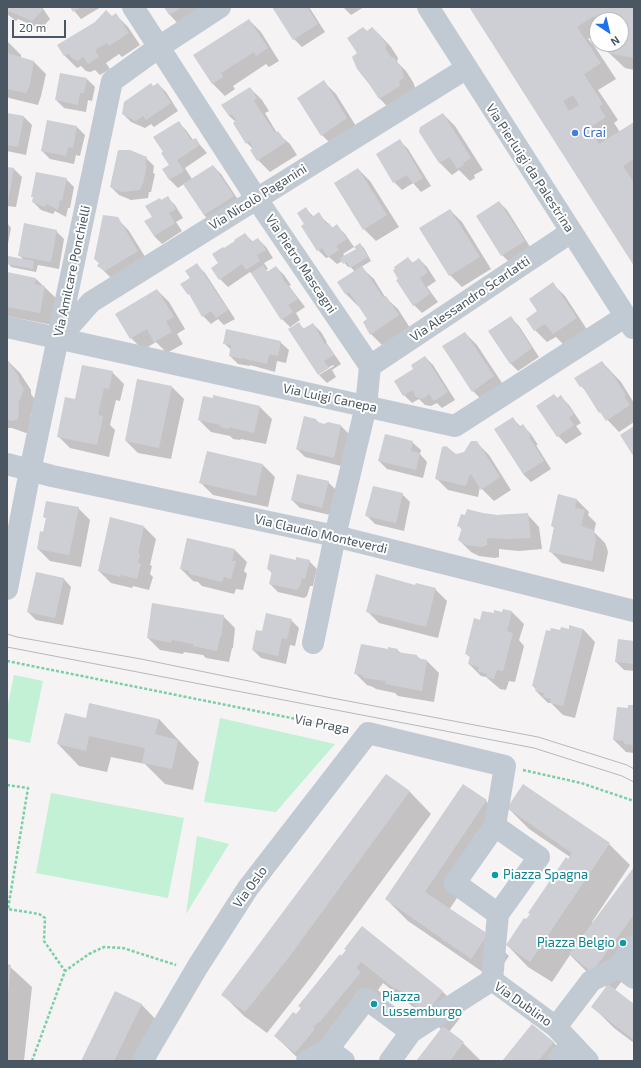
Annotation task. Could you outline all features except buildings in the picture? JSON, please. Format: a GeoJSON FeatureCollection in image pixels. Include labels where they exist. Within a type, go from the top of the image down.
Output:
{"type":"FeatureCollection","features":[{"type":"Feature","properties":{"kind":"street","name":"Via Pietro Mascagni"},"geometry":{"type":"LineString","coordinates":[[133,7],[256,198],[370,366]]}},
{"type":"Feature","properties":{"kind":"street","name":"Via Amilcare Ponchielli"},"geometry":{"type":"LineString","coordinates":[[7,589],[30,471],[112,81],[159,47],[220,7]]}},
{"type":"Feature","properties":{"kind":"street","name":"Via Pierluigi da Palestrina"},"geometry":{"type":"LineString","coordinates":[[428,7],[571,232],[631,320]]}},
{"type":"Feature","properties":{"kind":"street","name":"Via Nicolò Paganini"},"geometry":{"type":"LineString","coordinates":[[58,338],[92,302],[256,198],[467,68]]}},
{"type":"Feature","properties":{"kind":"street","name":"Via Alessandro Scarlatti"},"geometry":{"type":"LineString","coordinates":[[370,366],[571,232]]}},
{"type":"Feature","properties":{"kind":"street","name":"Via Luigi Canepa"},"geometry":{"type":"LineString","coordinates":[[7,327],[455,426],[631,320]]}},
{"type":"Feature","properties":{"kind":"street"},"geometry":{"type":"LineString","coordinates":[[313,643],[335,536],[366,406],[370,366]]}},
{"type":"Feature","properties":{"kind":"street","name":"Via Claudio Monteverdi"},"geometry":{"type":"LineString","coordinates":[[7,464],[30,471],[335,536],[634,611]]}},
{"type":"Feature","properties":{"kind":"street","name":"Via Praga"},"geometry":{"type":"LineString","coordinates":[[368,734],[505,766]]}},
{"type":"Feature","properties":{"kind":"street","name":"Via Oslo"},"geometry":{"type":"LineString","coordinates":[[151,1058],[201,961],[248,888],[368,734]]}},
{"type":"Feature","properties":{"kind":"street"},"geometry":{"type":"LineString","coordinates":[[498,914],[454,883],[495,826],[505,766]]}},
{"type":"Feature","properties":{"kind":"street"},"geometry":{"type":"LineString","coordinates":[[492,980],[498,914],[539,857],[495,826]]}},
{"type":"Feature","properties":{"kind":"street"},"geometry":{"type":"LineString","coordinates":[[556,1027],[591,981],[626,972],[634,946]]}},
{"type":"Feature","properties":{"kind":"street","name":"Via Dublino"},"geometry":{"type":"LineString","coordinates":[[411,1032],[492,980],[556,1027],[565,1053],[588,1061]]}},
{"type":"Feature","properties":{"kind":"street"},"geometry":{"type":"LineString","coordinates":[[307,1061],[336,1055],[366,999],[411,1032],[390,1061]]}},
{"type":"Feature","properties":{"kind":"path","name":"Via Praga"},"geometry":{"type":"LineString","coordinates":[[7,660],[368,734]]}},
{"type":"Feature","properties":{"kind":"path"},"geometry":{"type":"LineString","coordinates":[[505,766],[581,784],[634,801]]}},
{"type":"Feature","properties":{"kind":"path"},"geometry":{"type":"LineString","coordinates":[[7,785],[28,788],[8,909],[39,914],[45,918],[44,941],[65,971]]}},
{"type":"Feature","properties":{"kind":"path"},"geometry":{"type":"LineString","coordinates":[[32,1061],[65,971],[90,954],[104,947],[123,948],[178,965]]}},
{"type":"Feature","properties":{"kind":"green space"},"geometry":{"type":"Polygon","coordinates":[[[14,675],[43,681],[30,743],[7,738],[7,709],[14,675]]]}},
{"type":"Feature","properties":{"kind":"green space"},"geometry":{"type":"Polygon","coordinates":[[[220,718],[335,744],[276,812],[204,802],[220,718]]]}},
{"type":"Feature","properties":{"kind":"green space"},"geometry":{"type":"Polygon","coordinates":[[[51,793],[184,818],[168,898],[36,873],[51,793]]]}},
{"type":"Feature","properties":{"kind":"green space"},"geometry":{"type":"Polygon","coordinates":[[[197,836],[229,844],[186,914],[197,836]]]}},
{"type":"Feature","properties":{"kind":"tram line"},"geometry":{"type":"LineString","coordinates":[[7,634],[538,737],[627,765],[634,769]]}},
{"type":"Feature","properties":{"kind":"tram line"},"geometry":{"type":"LineString","coordinates":[[7,647],[534,748],[622,776],[634,782]]}},
{"type":"Feature","properties":{"kind":"place","name":"Crai"},"geometry":{"type":"Point","coordinates":[575,133]}},
{"type":"Feature","properties":{"kind":"place","name":"Piazza Spagna"},"geometry":{"type":"Point","coordinates":[495,875]}},
{"type":"Feature","properties":{"kind":"place","name":"Piazza Belgio"},"geometry":{"type":"Point","coordinates":[623,943]}},
{"type":"Feature","properties":{"kind":"place","name":"Piazza Lussemburgo"},"geometry":{"type":"Point","coordinates":[374,1004]}}]}
